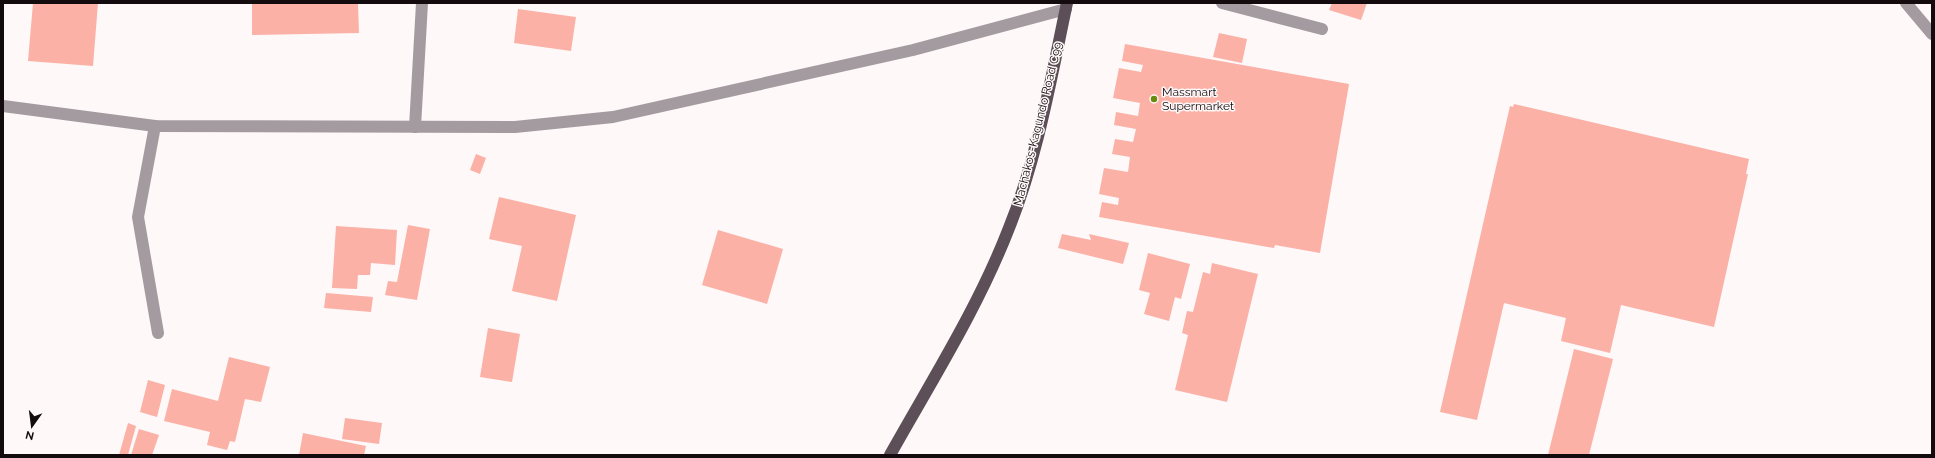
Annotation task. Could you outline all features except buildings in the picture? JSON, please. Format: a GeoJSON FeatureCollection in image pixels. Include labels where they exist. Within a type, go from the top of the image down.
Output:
{"type":"FeatureCollection","features":[{"type":"Feature","properties":{"kind":"main road","name":"Machakos-Kagundo Road C99"},"geometry":{"type":"LineString","coordinates":[[890,455],[960,333],[1009,228],[1022,191],[1034,149],[1067,6]]}},
{"type":"Feature","properties":{"kind":"street"},"geometry":{"type":"LineString","coordinates":[[415,127],[422,3]]}},
{"type":"Feature","properties":{"kind":"street"},"geometry":{"type":"LineString","coordinates":[[1222,3],[1322,29]]}},
{"type":"Feature","properties":{"kind":"street"},"geometry":{"type":"LineString","coordinates":[[1906,3],[1932,34]]}},
{"type":"Feature","properties":{"kind":"street"},"geometry":{"type":"LineString","coordinates":[[3,106],[155,126],[515,127],[613,117],[913,50],[1067,6]]}},
{"type":"Feature","properties":{"kind":"street"},"geometry":{"type":"LineString","coordinates":[[155,126],[138,216],[158,333]]}},
{"type":"Feature","properties":{"kind":"place","name":"Massmart Supermarket"},"geometry":{"type":"Point","coordinates":[1154,99]}}]}
